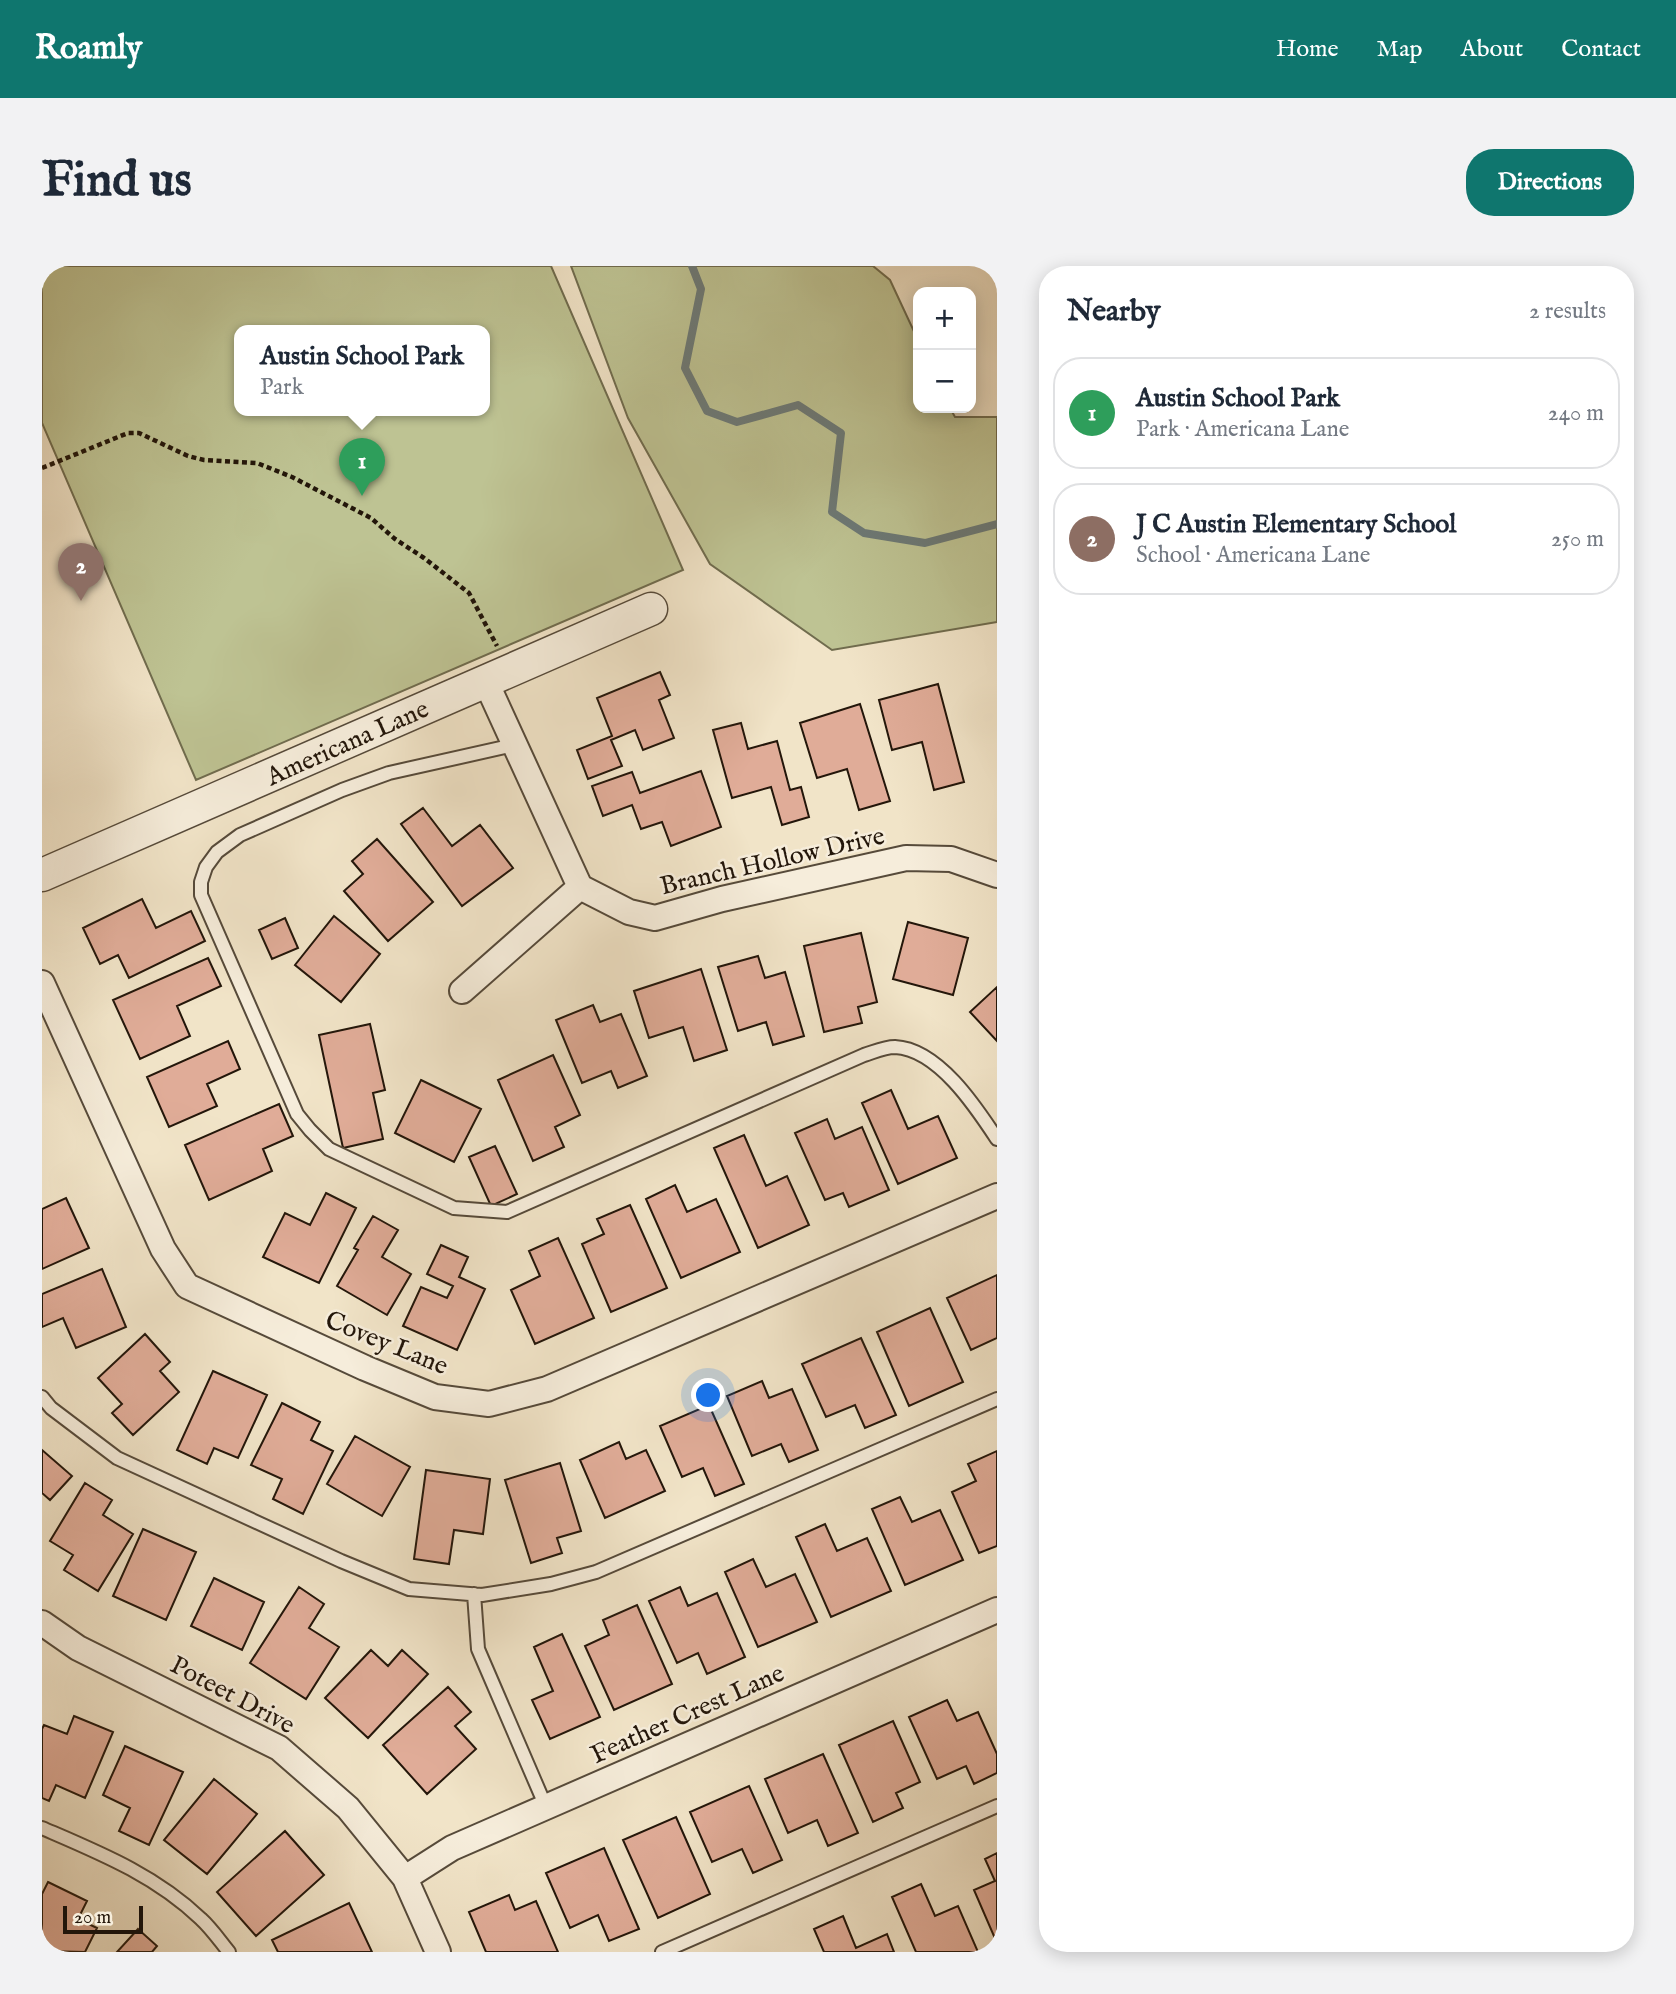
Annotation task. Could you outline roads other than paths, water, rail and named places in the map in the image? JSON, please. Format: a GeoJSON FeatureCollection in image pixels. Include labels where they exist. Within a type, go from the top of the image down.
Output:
{"type":"FeatureCollection","features":[{"type":"Feature","properties":{"kind":"street","name":"Americana Lane"},"geometry":{"type":"LineString","coordinates":[[42,875],[651,609]]}},
{"type":"Feature","properties":{"kind":"street"},"geometry":{"type":"LineString","coordinates":[[462,991],[580,887],[514,745],[497,677]]}},
{"type":"Feature","properties":{"kind":"street","name":"Branch Hollow Drive"},"geometry":{"type":"LineString","coordinates":[[580,887],[629,912],[655,918],[722,899],[906,858],[951,859],[997,875]]}},
{"type":"Feature","properties":{"kind":"street","name":"Covey Lane"},"geometry":{"type":"LineString","coordinates":[[42,983],[163,1249],[187,1286],[365,1368],[435,1397],[489,1404],[547,1389],[997,1196]]}},
{"type":"Feature","properties":{"kind":"street","name":"Feather Crest Lane"},"geometry":{"type":"LineString","coordinates":[[405,1878],[452,1848],[997,1610]]}},
{"type":"Feature","properties":{"kind":"street","name":"Poteet Drive"},"geometry":{"type":"LineString","coordinates":[[42,1623],[78,1648],[279,1748],[348,1808],[405,1878],[438,1952]]}},
{"type":"Feature","properties":{"kind":"lane"},"geometry":{"type":"LineString","coordinates":[[514,745],[389,774],[342,790],[240,835],[217,852],[205,867],[201,895],[297,1114],[329,1149],[454,1208],[507,1212],[864,1055],[898,1047],[915,1053],[943,1071],[978,1110],[997,1139]]}},
{"type":"Feature","properties":{"kind":"lane"},"geometry":{"type":"LineString","coordinates":[[42,1397],[51,1408],[117,1458],[341,1561],[409,1588],[482,1595],[551,1584],[596,1572],[997,1399]]}},
{"type":"Feature","properties":{"kind":"lane"},"geometry":{"type":"LineString","coordinates":[[474,1594],[478,1649],[546,1807]]}},
{"type":"Feature","properties":{"kind":"lane"},"geometry":{"type":"LineString","coordinates":[[662,1952],[997,1806]]}},
{"type":"Feature","properties":{"kind":"lane"},"geometry":{"type":"LineString","coordinates":[[42,1828],[122,1863],[154,1882],[202,1919],[229,1952]]}},
{"type":"Feature","properties":{"kind":"waterway"},"geometry":{"type":"LineString","coordinates":[[692,266],[701,289],[685,368],[707,411],[737,422],[798,405],[841,433],[832,512],[864,533],[925,543],[997,524]]}},
{"type":"Feature","properties":{"kind":"place","name":"Austin School Park"},"geometry":{"type":"Point","coordinates":[362,496]}},
{"type":"Feature","properties":{"kind":"place","name":"J C Austin Elementary School"},"geometry":{"type":"Point","coordinates":[81,601]}}]}
